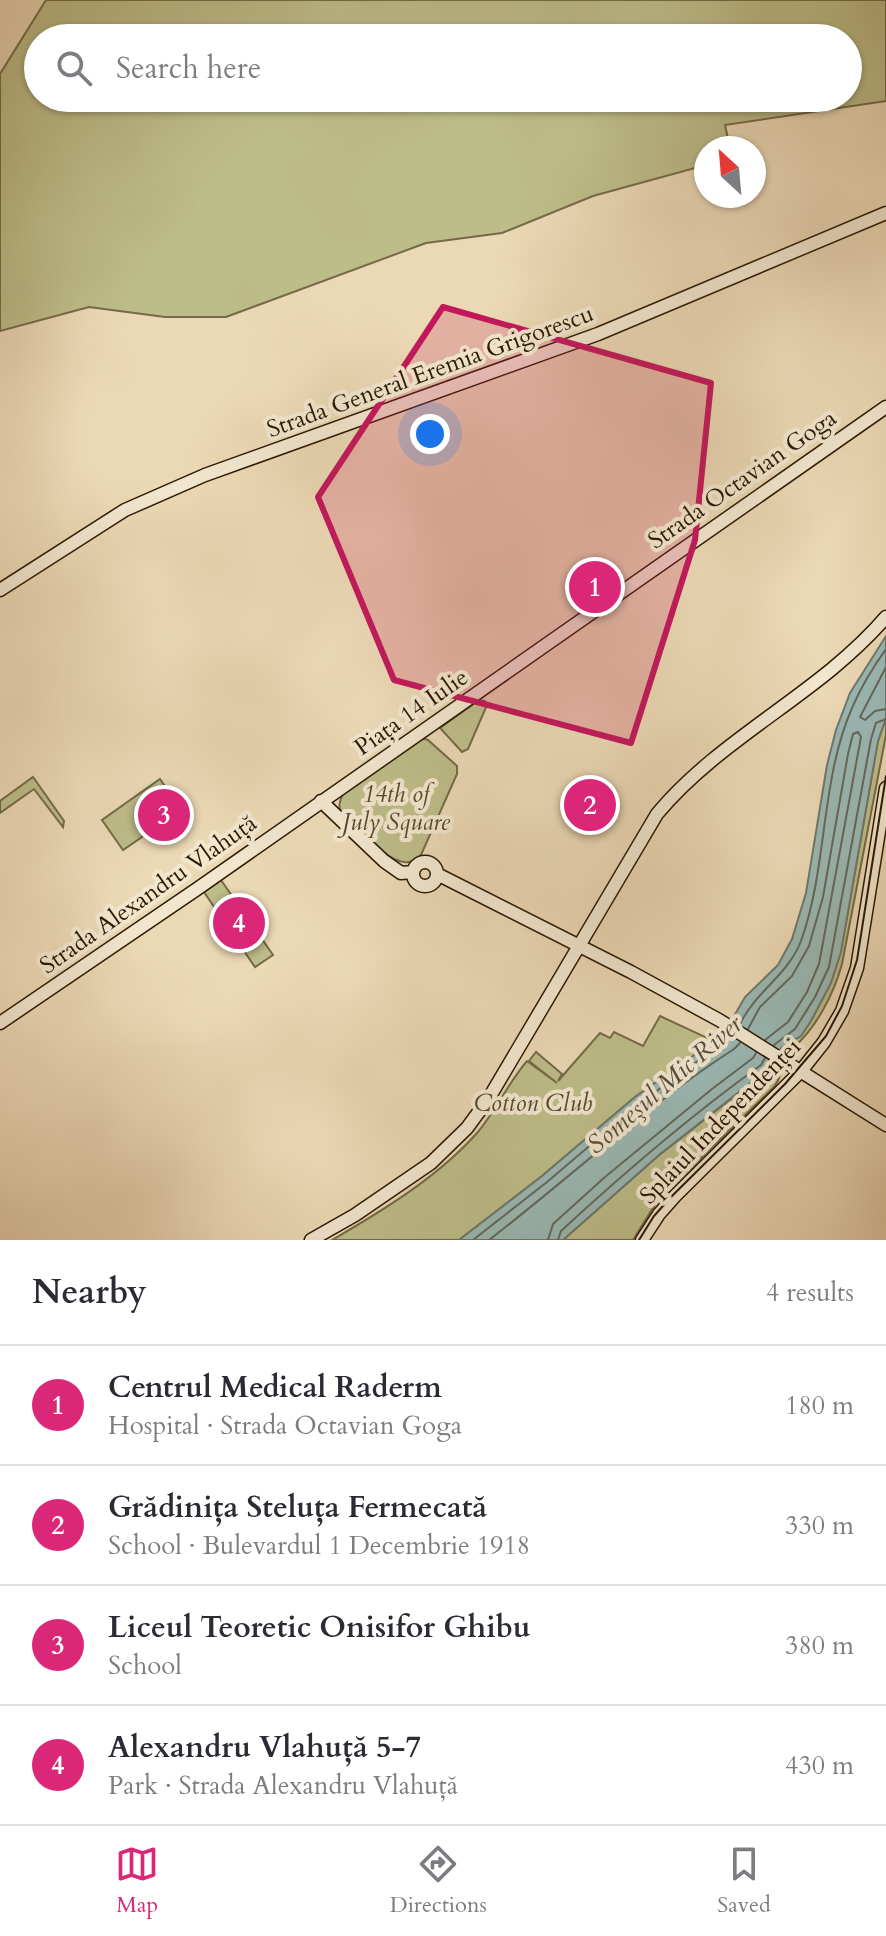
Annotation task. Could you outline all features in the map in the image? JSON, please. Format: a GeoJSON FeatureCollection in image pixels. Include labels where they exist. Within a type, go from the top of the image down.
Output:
{"type":"FeatureCollection","features":[{"type":"Feature","properties":{"kind":"main road","name":"Strada General Eremia Grigorescu"},"geometry":{"type":"LineString","coordinates":[[0,590],[125,510],[205,475],[598,334],[886,213]]}},
{"type":"Feature","properties":{"kind":"main road","name":"Strada Octavian Goga"},"geometry":{"type":"LineString","coordinates":[[506,671],[886,407]]}},
{"type":"Feature","properties":{"kind":"main road"},"geometry":{"type":"LineString","coordinates":[[311,1240],[355,1215],[431,1163],[455,1141],[489,1098],[647,828],[668,801],[703,768],[839,664],[886,617]]}},
{"type":"Feature","properties":{"kind":"main road","name":"Piața 14 Iulie"},"geometry":{"type":"LineString","coordinates":[[321,801],[506,671]]}},
{"type":"Feature","properties":{"kind":"main road","name":"Splaiul Independenței"},"geometry":{"type":"LineString","coordinates":[[642,1240],[675,1196],[801,1071],[828,1036],[851,989],[850,966],[859,911],[871,885],[886,788]]}},
{"type":"Feature","properties":{"kind":"main road"},"geometry":{"type":"LineString","coordinates":[[321,801],[384,861],[401,873],[413,872],[417,883],[424,886],[431,884],[437,874],[580,946],[727,1025],[886,1125]]}},
{"type":"Feature","properties":{"kind":"main road","name":"Strada Alexandru Vlahuță"},"geometry":{"type":"LineString","coordinates":[[0,1023],[321,801]]}},
{"type":"Feature","properties":{"kind":"highlighted area"},"geometry":{"type":"Polygon","coordinates":[[[443,307],[711,383],[695,540],[631,743],[394,680],[318,497],[443,307]]]}},
{"type":"Feature","properties":{"kind":"green space"},"geometry":{"type":"Polygon","coordinates":[[[46,0],[886,0],[886,101],[862,105],[862,24],[31,24],[46,0]]]}},
{"type":"Feature","properties":{"kind":"green space"},"geometry":{"type":"Polygon","coordinates":[[[24,35],[24,112],[812,112],[725,125],[727,136],[694,136],[694,168],[593,196],[502,233],[426,243],[226,317],[165,317],[89,307],[0,331],[0,74],[24,35]]]}},
{"type":"Feature","properties":{"kind":"green space"},"geometry":{"type":"Polygon","coordinates":[[[479,700],[487,705],[468,749],[462,752],[440,728],[479,700]]]}},
{"type":"Feature","properties":{"kind":"green space"},"geometry":{"type":"Polygon","coordinates":[[[886,718],[886,735],[842,964],[824,1009],[794,1047],[790,1042],[800,1036],[846,922],[878,741],[886,718]]]}},
{"type":"Feature","properties":{"kind":"green space","name":"14th of July Square"},"geometry":{"type":"Polygon","coordinates":[[[422,738],[457,766],[457,774],[421,855],[414,861],[404,862],[378,849],[358,832],[343,816],[340,802],[345,791],[422,738]]]}},
{"type":"Feature","properties":{"kind":"green space"},"geometry":{"type":"Polygon","coordinates":[[[33,777],[64,821],[63,827],[34,789],[0,813],[0,801],[33,777]]]}},
{"type":"Feature","properties":{"kind":"green space"},"geometry":{"type":"Polygon","coordinates":[[[160,779],[181,810],[123,850],[102,820],[160,779]]]}},
{"type":"Feature","properties":{"kind":"green space"},"geometry":{"type":"Polygon","coordinates":[[[221,880],[273,955],[255,967],[204,892],[221,880]]]}},
{"type":"Feature","properties":{"kind":"green space","name":"Cotton Club"},"geometry":{"type":"Polygon","coordinates":[[[660,1016],[707,1038],[716,1033],[723,1035],[635,1097],[542,1176],[459,1240],[332,1240],[409,1192],[462,1149],[484,1124],[527,1061],[557,1083],[529,1061],[536,1052],[562,1074],[558,1081],[600,1033],[610,1038],[614,1032],[643,1046],[660,1016]]]}},
{"type":"Feature","properties":{"kind":"green space"},"geometry":{"type":"Polygon","coordinates":[[[771,1064],[776,1064],[780,1073],[774,1087],[658,1200],[633,1240],[563,1240],[658,1156],[767,1071],[771,1064]]]}},
{"type":"Feature","properties":{"kind":"water","name":"Someşul Mic River"},"geometry":{"type":"Polygon","coordinates":[[[886,636],[886,718],[878,741],[841,952],[831,983],[801,1036],[782,1047],[767,1070],[659,1155],[563,1240],[459,1240],[542,1176],[635,1097],[723,1035],[745,997],[778,965],[792,939],[806,893],[827,765],[836,730],[850,693],[886,636]]]}},
{"type":"Feature","properties":{"kind":"tram line"},"geometry":{"type":"LineString","coordinates":[[639,1240],[671,1197],[785,1084],[826,1036],[842,1006],[857,960],[886,776]]}},
{"type":"Feature","properties":{"kind":"place","name":"Centrul Medical Raderm"},"geometry":{"type":"Point","coordinates":[595,587]}},
{"type":"Feature","properties":{"kind":"place","name":"Grădinița Steluța Fermecată"},"geometry":{"type":"Point","coordinates":[590,805]}},
{"type":"Feature","properties":{"kind":"place","name":"Liceul Teoretic Onisifor Ghibu"},"geometry":{"type":"Point","coordinates":[164,815]}},
{"type":"Feature","properties":{"kind":"place","name":"Alexandru Vlahuță 5-7"},"geometry":{"type":"Point","coordinates":[239,923]}}]}
